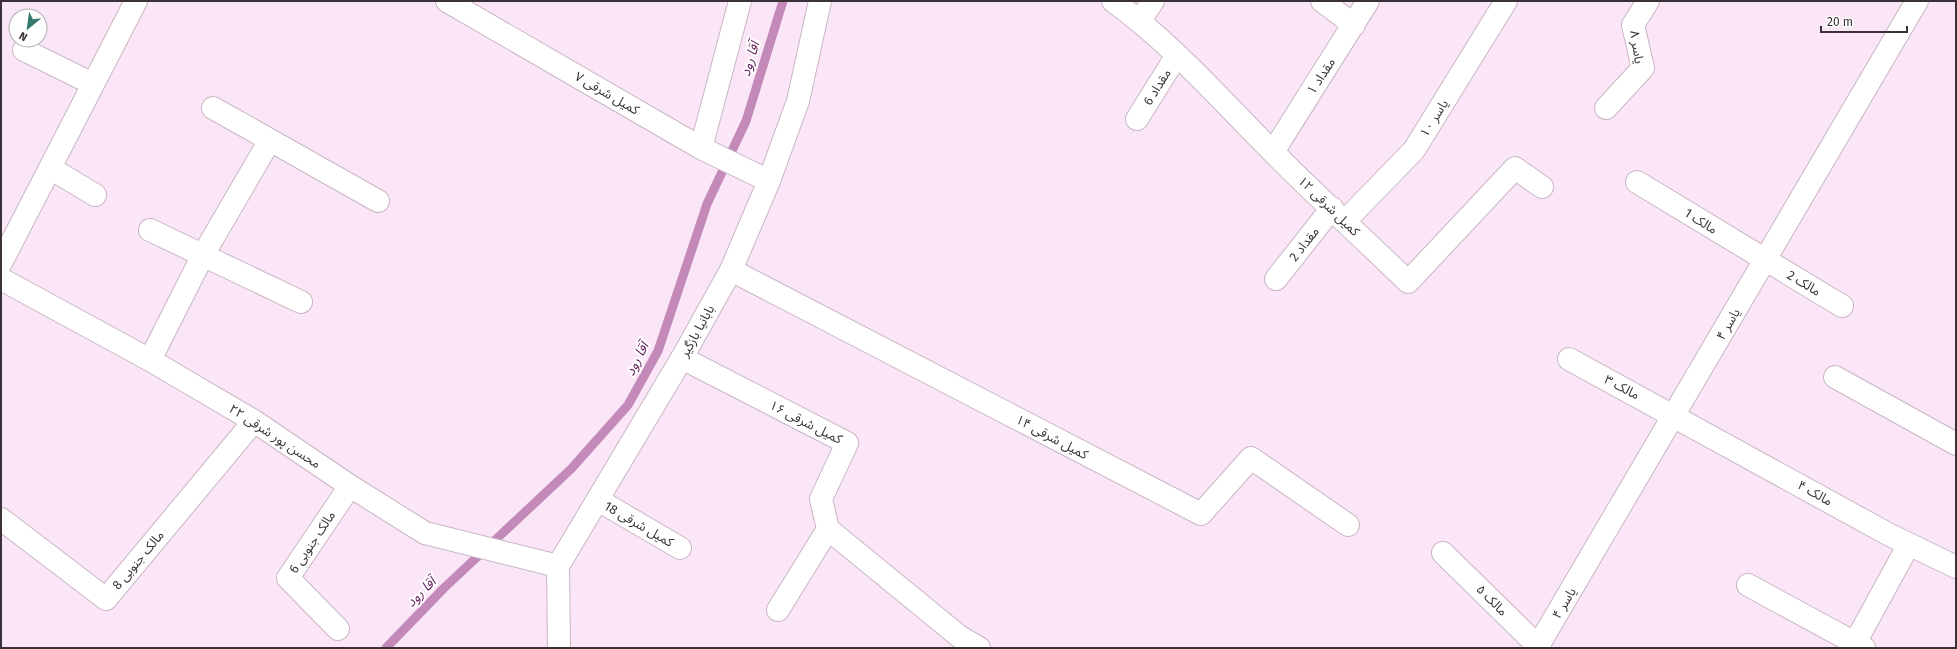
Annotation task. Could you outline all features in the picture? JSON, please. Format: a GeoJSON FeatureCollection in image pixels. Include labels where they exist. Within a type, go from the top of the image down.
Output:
{"type":"FeatureCollection","features":[{"type":"Feature","properties":{"kind":"street"},"geometry":{"type":"LineString","coordinates":[[1,263],[136,1]]}},
{"type":"Feature","properties":{"kind":"street","name":"کمیل شرقی ۷"},"geometry":{"type":"LineString","coordinates":[[447,1],[710,153],[769,181]]}},
{"type":"Feature","properties":{"kind":"street"},"geometry":{"type":"LineString","coordinates":[[710,153],[740,1]]}},
{"type":"Feature","properties":{"kind":"street","name":"بابانیا بازگیر"},"geometry":{"type":"LineString","coordinates":[[558,566],[682,358],[731,270],[769,181],[798,102],[820,1]]}},
{"type":"Feature","properties":{"kind":"street","name":"کمیل شرقی ۱۲"},"geometry":{"type":"LineString","coordinates":[[1113,1],[1140,20],[1177,55],[1273,152],[1408,282],[1516,168],[1542,188]]}},
{"type":"Feature","properties":{"kind":"street"},"geometry":{"type":"LineString","coordinates":[[1140,20],[1153,1]]}},
{"type":"Feature","properties":{"kind":"street"},"geometry":{"type":"LineString","coordinates":[[1322,1],[1354,25]]}},
{"type":"Feature","properties":{"kind":"street","name":"مقداد ۱"},"geometry":{"type":"LineString","coordinates":[[1273,152],[1368,1]]}},
{"type":"Feature","properties":{"kind":"street","name":"یاسر ۱۰"},"geometry":{"type":"LineString","coordinates":[[1339,215],[1414,150],[1506,1]]}},
{"type":"Feature","properties":{"kind":"street","name":"یاسر ۸"},"geometry":{"type":"LineString","coordinates":[[1606,108],[1643,68],[1633,25],[1648,1]]}},
{"type":"Feature","properties":{"kind":"street","name":"یاسر ۴"},"geometry":{"type":"LineString","coordinates":[[1539,647],[1917,1]]}},
{"type":"Feature","properties":{"kind":"street"},"geometry":{"type":"LineString","coordinates":[[24,50],[93,84]]}},
{"type":"Feature","properties":{"kind":"street","name":"مقداد 6"},"geometry":{"type":"LineString","coordinates":[[1137,119],[1177,55]]}},
{"type":"Feature","properties":{"kind":"street"},"geometry":{"type":"LineString","coordinates":[[213,108],[378,201]]}},
{"type":"Feature","properties":{"kind":"street"},"geometry":{"type":"LineString","coordinates":[[150,360],[203,256],[270,140]]}},
{"type":"Feature","properties":{"kind":"street"},"geometry":{"type":"LineString","coordinates":[[50,168],[95,194]]}},
{"type":"Feature","properties":{"kind":"street","name":"مالک 1"},"geometry":{"type":"LineString","coordinates":[[1637,182],[1765,260]]}},
{"type":"Feature","properties":{"kind":"street","name":"مقداد 2"},"geometry":{"type":"LineString","coordinates":[[1276,280],[1339,215]]}},
{"type":"Feature","properties":{"kind":"street"},"geometry":{"type":"LineString","coordinates":[[150,230],[301,302]]}},
{"type":"Feature","properties":{"kind":"street","name":"مالک 2"},"geometry":{"type":"LineString","coordinates":[[1765,260],[1842,306]]}},
{"type":"Feature","properties":{"kind":"street","name":"کمیل شرقی ۱۴"},"geometry":{"type":"LineString","coordinates":[[731,270],[1201,514],[1251,458],[1348,525]]}},
{"type":"Feature","properties":{"kind":"street","name":"محسن پور شرقی ۲۲"},"geometry":{"type":"LineString","coordinates":[[1,279],[150,360],[254,421],[350,486],[425,533],[558,566]]}},
{"type":"Feature","properties":{"kind":"street","name":"کمیل شرقی ۱۶"},"geometry":{"type":"LineString","coordinates":[[682,358],[847,443],[820,499],[828,529]]}},
{"type":"Feature","properties":{"kind":"street","name":"مالک ۳"},"geometry":{"type":"LineString","coordinates":[[1569,359],[1675,415]]}},
{"type":"Feature","properties":{"kind":"street"},"geometry":{"type":"LineString","coordinates":[[1834,377],[1956,444]]}},
{"type":"Feature","properties":{"kind":"street","name":"مالک ۴"},"geometry":{"type":"LineString","coordinates":[[1675,415],[1909,544],[1956,567]]}},
{"type":"Feature","properties":{"kind":"street","name":"مالک جنوبی 8"},"geometry":{"type":"LineString","coordinates":[[1,519],[106,599],[254,421]]}},
{"type":"Feature","properties":{"kind":"street","name":"مالک جنوبی 6"},"geometry":{"type":"LineString","coordinates":[[338,629],[288,578],[350,486]]}},
{"type":"Feature","properties":{"kind":"street","name":"کمیل شرقی 18"},"geometry":{"type":"LineString","coordinates":[[598,500],[680,548]]}},
{"type":"Feature","properties":{"kind":"street"},"geometry":{"type":"LineString","coordinates":[[778,610],[828,529],[960,637],[979,648]]}},
{"type":"Feature","properties":{"kind":"street"},"geometry":{"type":"LineString","coordinates":[[1748,585],[1859,645],[1909,544]]}},
{"type":"Feature","properties":{"kind":"street","name":"مالک ۵"},"geometry":{"type":"LineString","coordinates":[[1443,553],[1539,647]]}},
{"type":"Feature","properties":{"kind":"street"},"geometry":{"type":"LineString","coordinates":[[558,566],[559,648]]}},
{"type":"Feature","properties":{"kind":"waterway","name":"آقا رود"},"geometry":{"type":"LineString","coordinates":[[386,648],[444,588],[571,469],[628,405],[658,351],[707,204],[746,121],[783,1]]}}]}
